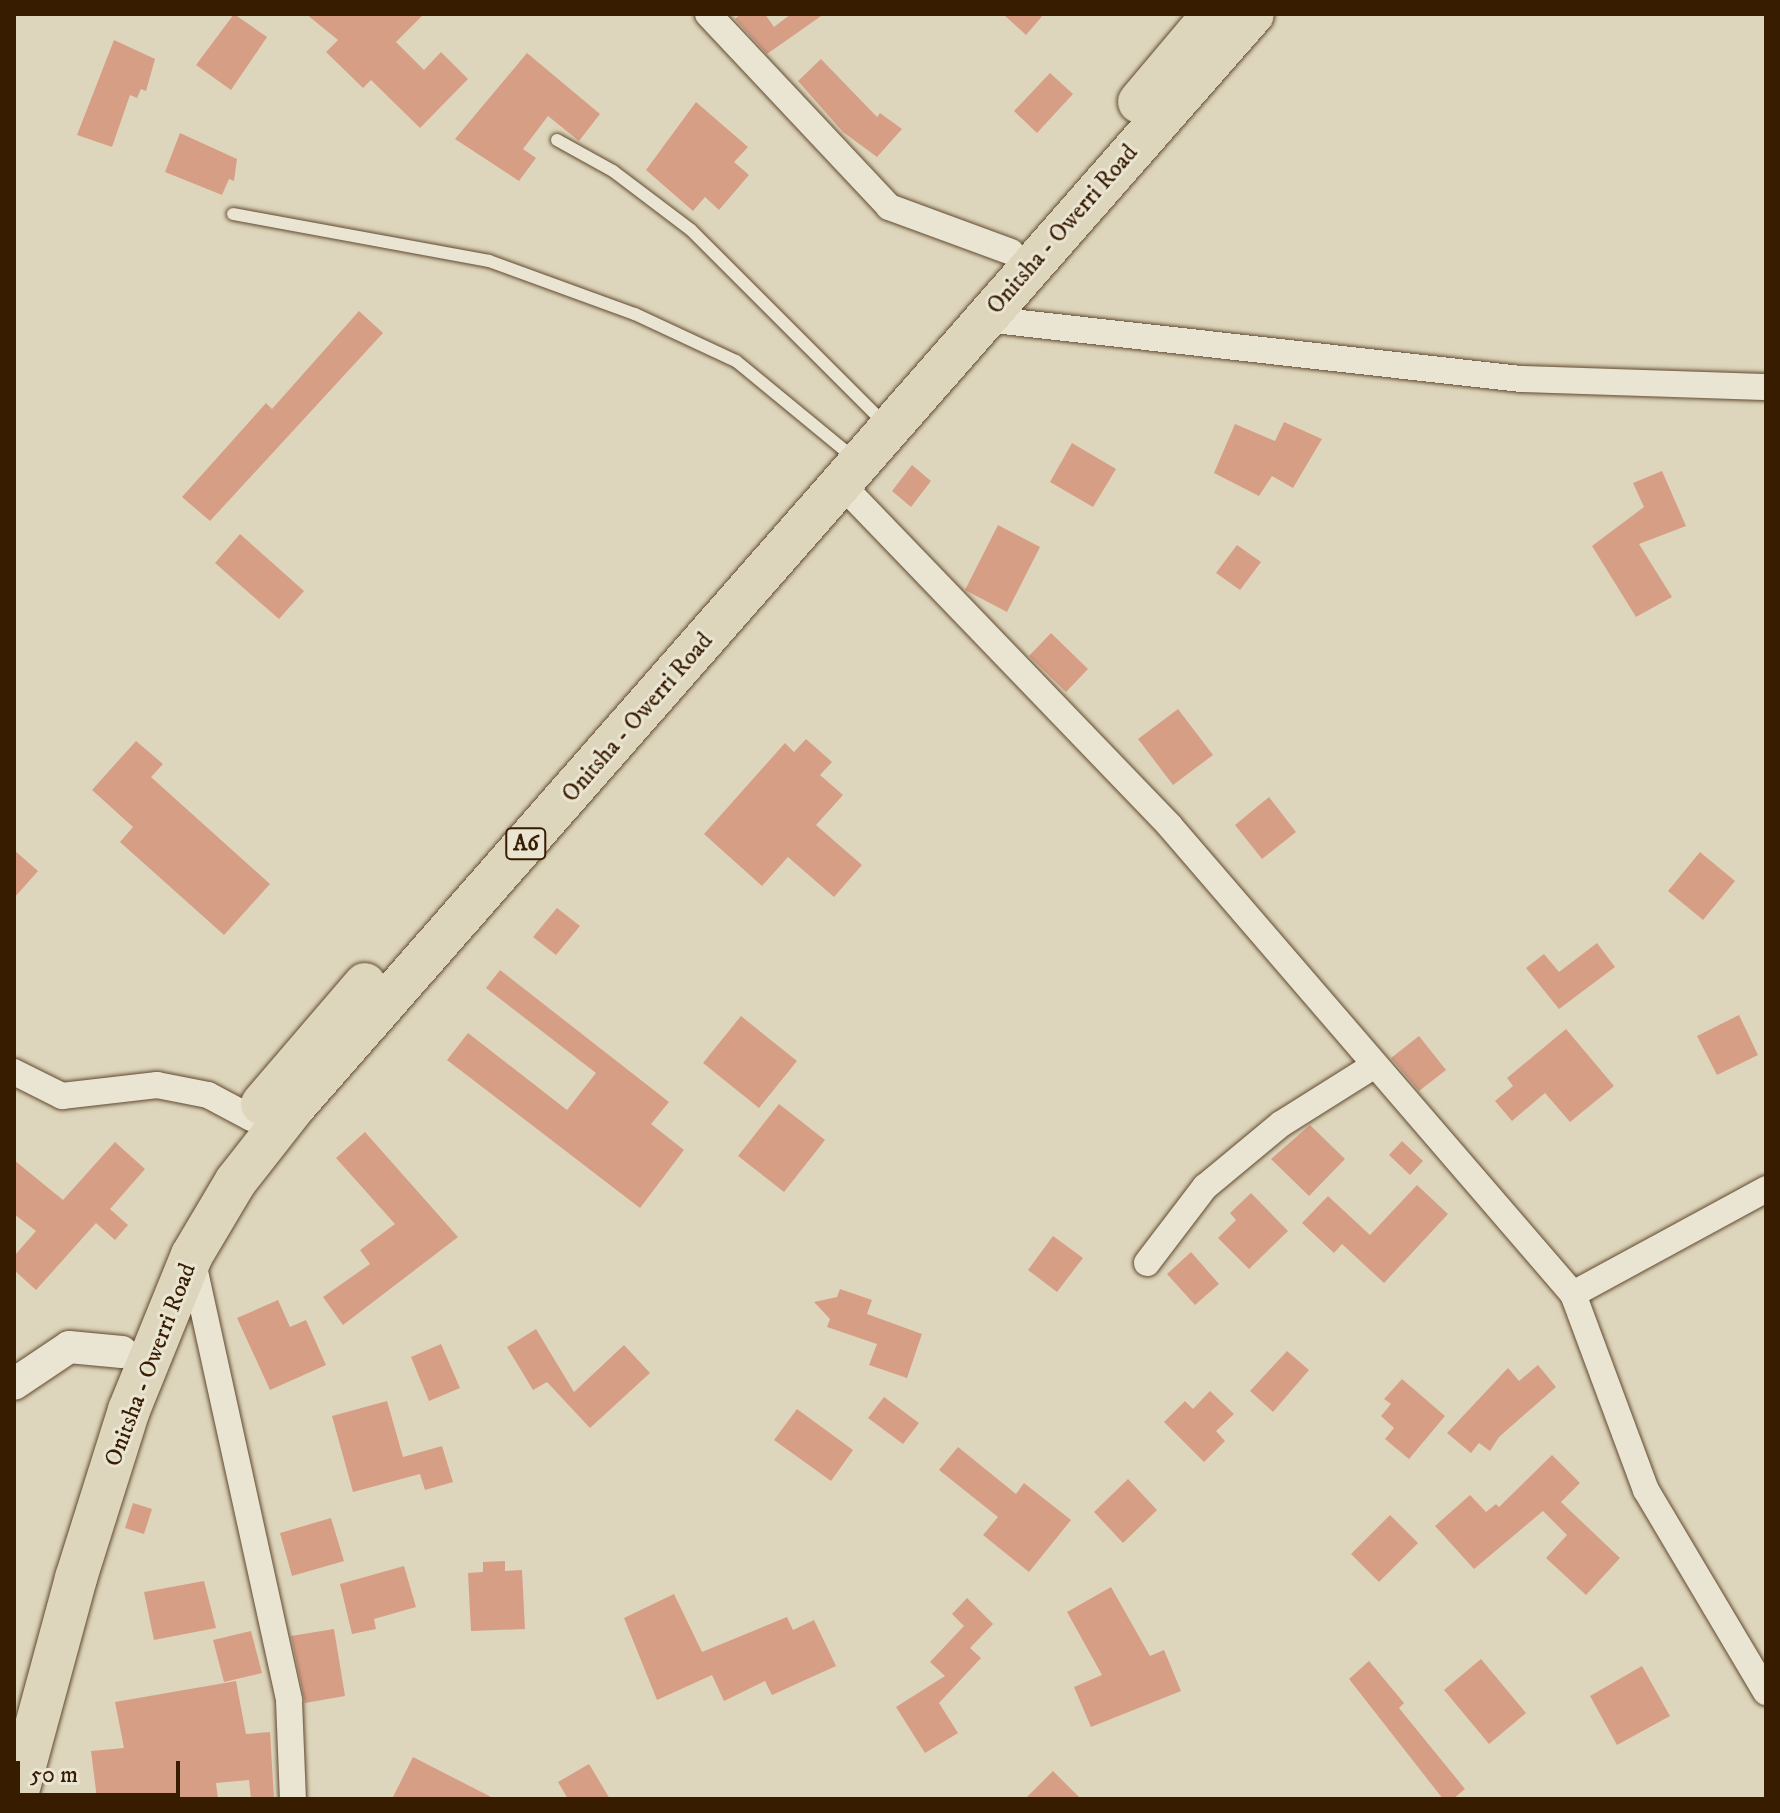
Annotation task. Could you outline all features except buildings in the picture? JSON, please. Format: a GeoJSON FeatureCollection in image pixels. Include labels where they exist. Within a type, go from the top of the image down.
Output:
{"type":"FeatureCollection","features":[{"type":"Feature","properties":{"kind":"highway","name":"Onitsha - Owerri Road"},"geometry":{"type":"LineString","coordinates":[[16,1799],[76,1578],[129,1410],[192,1255],[236,1181],[294,1107],[843,467],[875,414],[958,323],[1011,252],[1213,14]]}},
{"type":"Feature","properties":{"kind":"highway","name":"Onitsha - Owerri Road"},"geometry":{"type":"LineString","coordinates":[[14,1704],[122,1352],[185,1211],[251,1118],[306,1048],[843,467],[985,319],[1253,14]]}},
{"type":"Feature","properties":{"kind":"street"},"geometry":{"type":"LineString","coordinates":[[708,14],[889,207],[1011,252]]}},
{"type":"Feature","properties":{"kind":"street"},"geometry":{"type":"LineString","coordinates":[[985,319],[1521,379],[1766,387]]}},
{"type":"Feature","properties":{"kind":"street"},"geometry":{"type":"LineString","coordinates":[[843,467],[1169,825],[1373,1066],[1573,1294],[1646,1490],[1766,1692]]}},
{"type":"Feature","properties":{"kind":"street"},"geometry":{"type":"LineString","coordinates":[[1147,1263],[1205,1187],[1281,1124],[1373,1066]]}},
{"type":"Feature","properties":{"kind":"street"},"geometry":{"type":"LineString","coordinates":[[14,1072],[62,1096],[170,1087],[208,1095],[251,1118]]}},
{"type":"Feature","properties":{"kind":"street"},"geometry":{"type":"LineString","coordinates":[[1573,1294],[1766,1189]]}},
{"type":"Feature","properties":{"kind":"street"},"geometry":{"type":"LineString","coordinates":[[192,1255],[289,1701],[293,1799]]}},
{"type":"Feature","properties":{"kind":"street"},"geometry":{"type":"LineString","coordinates":[[14,1384],[69,1347],[122,1352]]}},
{"type":"Feature","properties":{"kind":"lane"},"geometry":{"type":"LineString","coordinates":[[557,140],[613,171],[691,230],[875,414]]}},
{"type":"Feature","properties":{"kind":"lane"},"geometry":{"type":"LineString","coordinates":[[233,214],[489,261],[635,314],[736,361],[843,467]]}}]}
